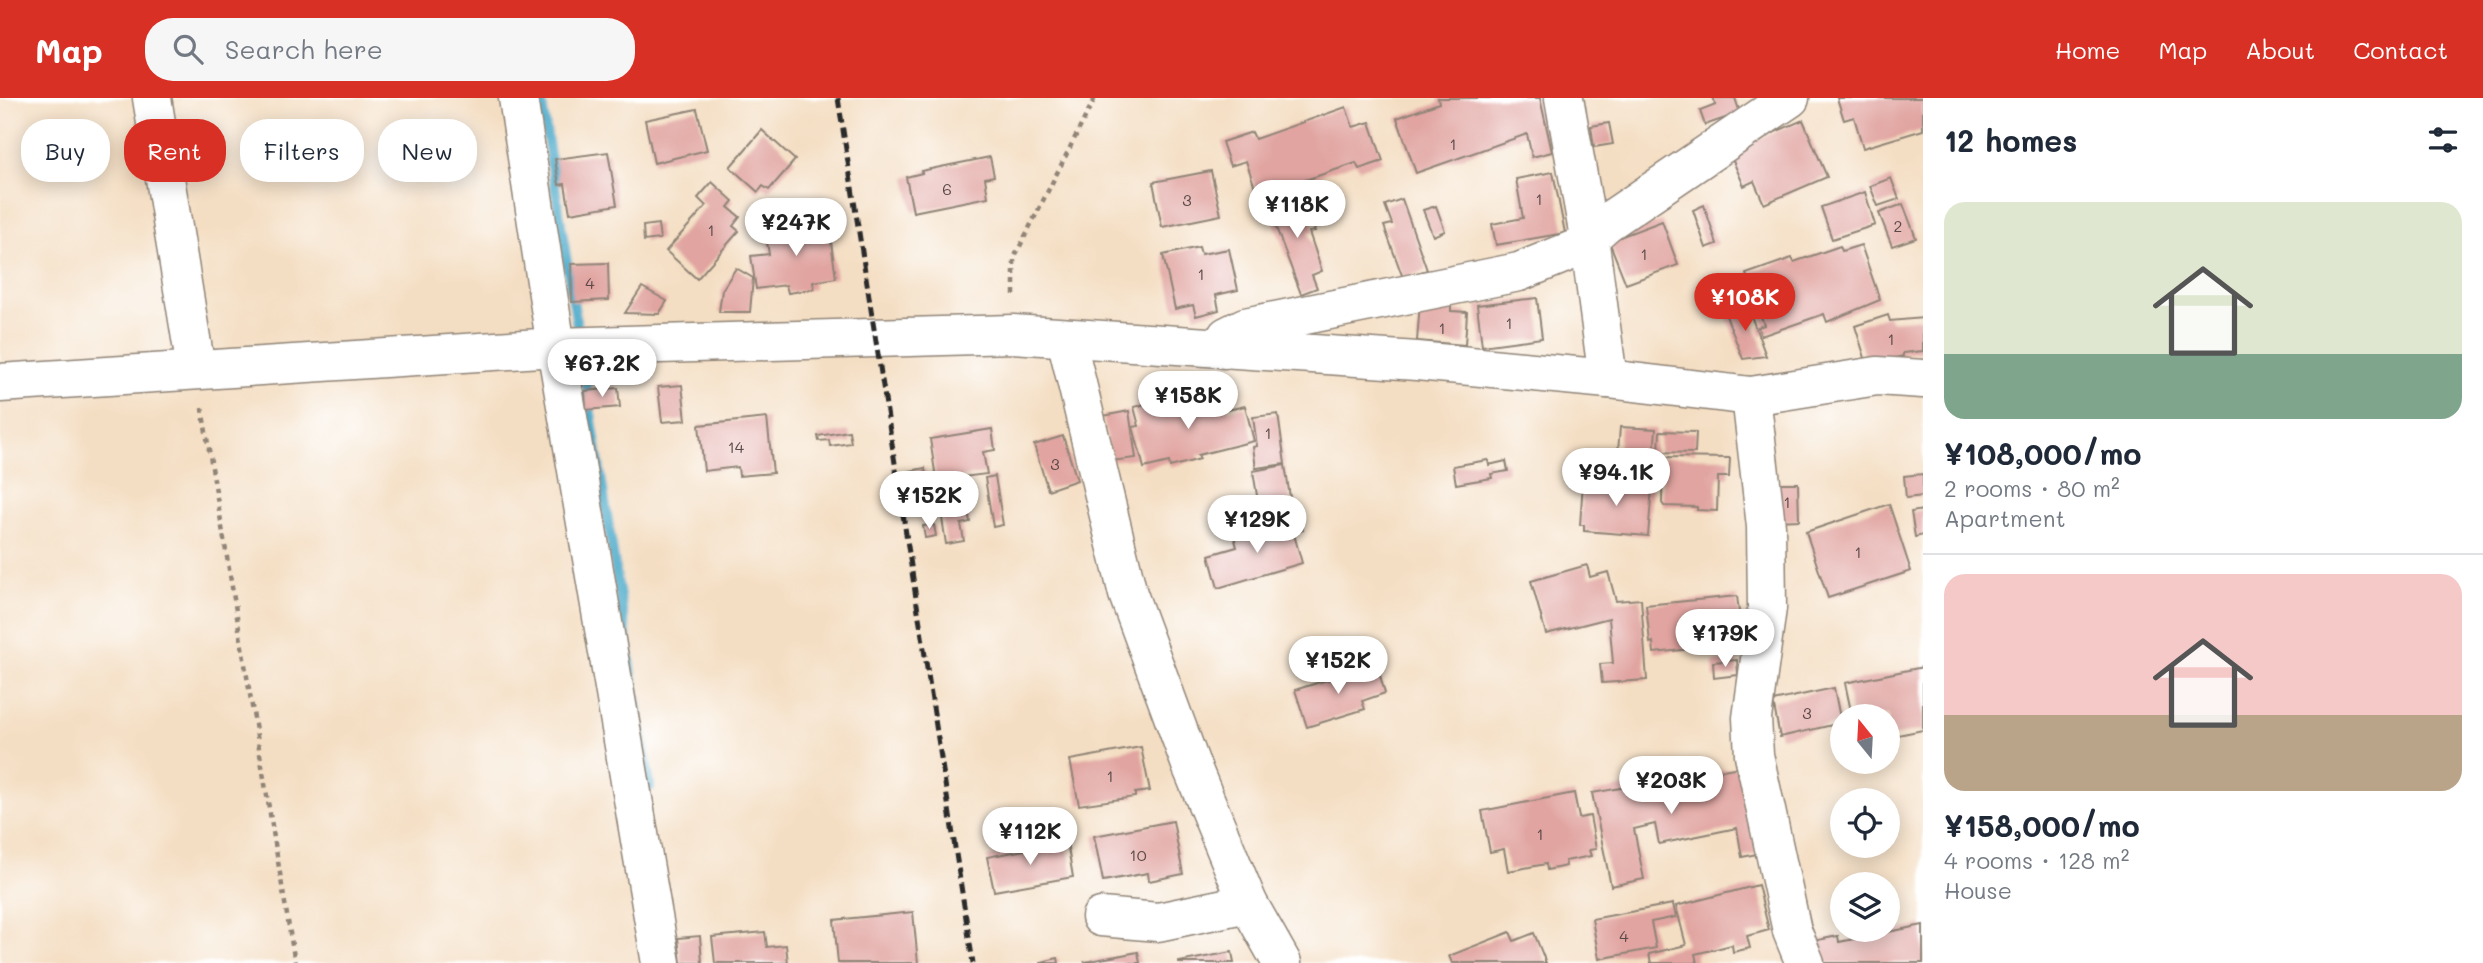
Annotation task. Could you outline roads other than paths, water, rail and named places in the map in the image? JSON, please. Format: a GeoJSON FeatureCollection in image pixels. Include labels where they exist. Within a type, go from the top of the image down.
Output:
{"type":"FeatureCollection","features":[{"type":"Feature","properties":{"kind":"street"},"geometry":{"type":"LineString","coordinates":[[152,98],[196,369]]}},
{"type":"Feature","properties":{"kind":"street"},"geometry":{"type":"LineString","coordinates":[[518,98],[556,346],[661,963]]}},
{"type":"Feature","properties":{"kind":"street"},"geometry":{"type":"LineString","coordinates":[[1564,98],[1589,237],[1608,379]]}},
{"type":"Feature","properties":{"kind":"street"},"geometry":{"type":"LineString","coordinates":[[1224,349],[1227,336],[1245,327],[1519,272],[1559,258],[1578,248],[1606,223],[1790,98]]}},
{"type":"Feature","properties":{"kind":"street"},"geometry":{"type":"LineString","coordinates":[[0,383],[556,346],[1013,334],[1417,361],[1751,396],[1877,376],[1923,379]]}},
{"type":"Feature","properties":{"kind":"street"},"geometry":{"type":"LineString","coordinates":[[1066,338],[1128,594],[1191,765],[1248,903],[1282,963]]}},
{"type":"Feature","properties":{"kind":"street"},"geometry":{"type":"LineString","coordinates":[[1751,396],[1766,526],[1767,608],[1752,718],[1754,755],[1792,931],[1805,963]]}},
{"type":"Feature","properties":{"kind":"street"},"geometry":{"type":"LineString","coordinates":[[1101,917],[1158,922],[1248,903]]}},
{"type":"Feature","properties":{"kind":"waterway"},"geometry":{"type":"LineString","coordinates":[[541,98],[650,787]]}},
{"type":"Feature","properties":{"kind":"railway"},"geometry":{"type":"LineString","coordinates":[[838,98],[973,963]]}}]}
